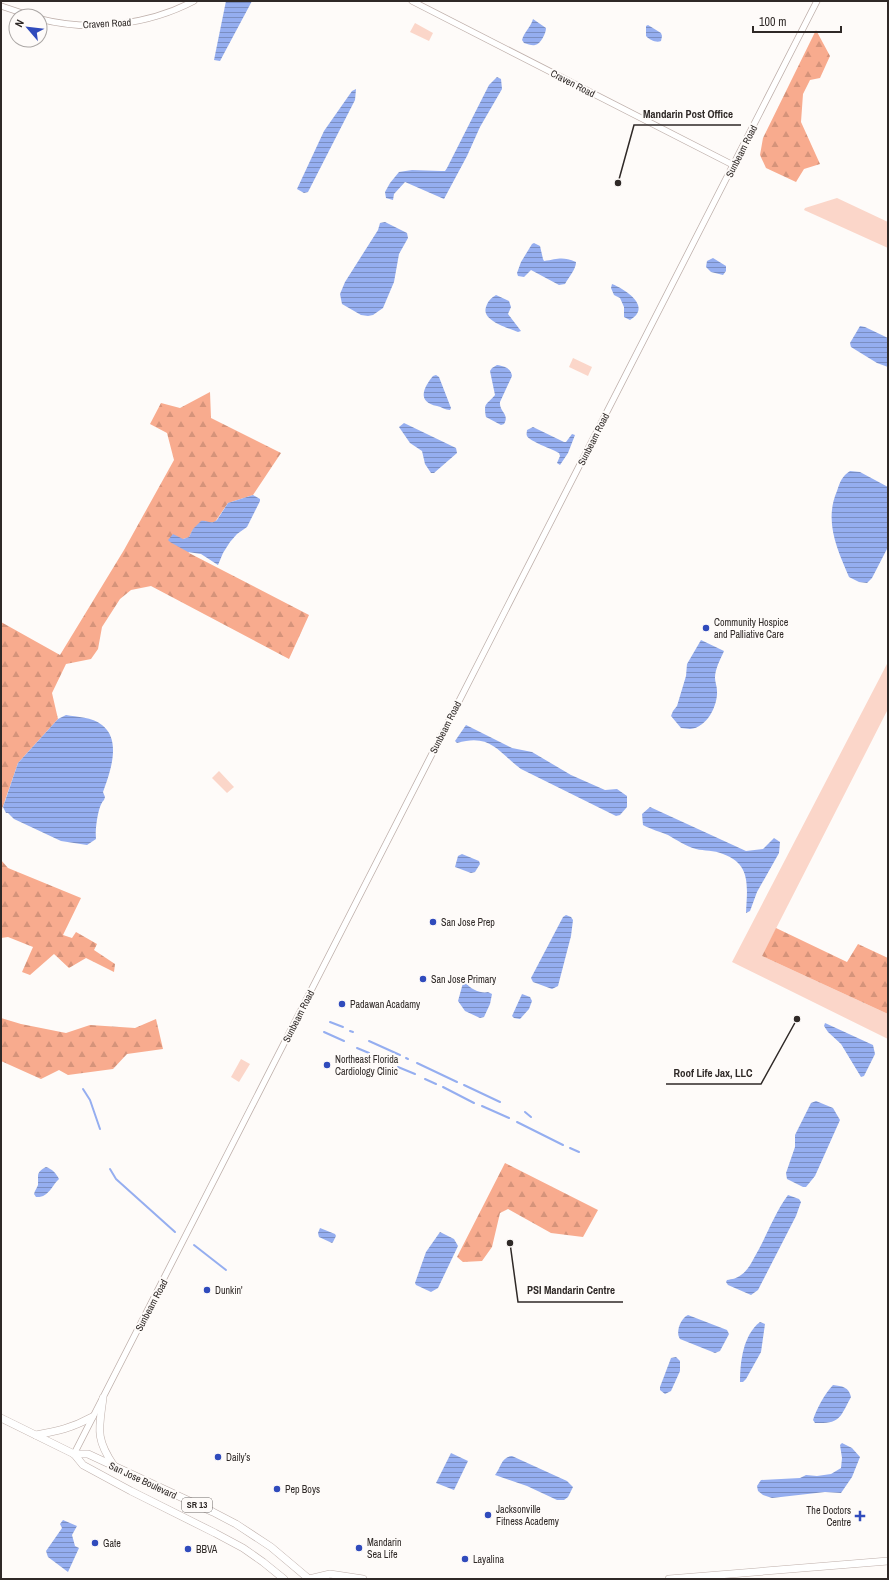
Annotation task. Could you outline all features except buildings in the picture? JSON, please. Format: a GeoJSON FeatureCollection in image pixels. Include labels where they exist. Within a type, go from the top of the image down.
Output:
{"type":"FeatureCollection","features":[{"type":"Feature","properties":{"kind":"main road"},"geometry":{"type":"LineString","coordinates":[[103,1398],[99,1431],[100,1442],[114,1466]]}},
{"type":"Feature","properties":{"kind":"main road"},"geometry":{"type":"LineString","coordinates":[[36,1435],[63,1430],[75,1426],[92,1417]]}},
{"type":"Feature","properties":{"kind":"main road","name":"San Jose Boulevard"},"geometry":{"type":"LineString","coordinates":[[1,1418],[74,1454],[83,1465],[243,1548],[284,1579]]}},
{"type":"Feature","properties":{"kind":"main road","name":"San Jose Boulevard"},"geometry":{"type":"LineString","coordinates":[[74,1454],[88,1454],[236,1524],[271,1547],[309,1579]]}},
{"type":"Feature","properties":{"kind":"main road"},"geometry":{"type":"LineString","coordinates":[[669,1579],[888,1562]]}},
{"type":"Feature","properties":{"kind":"main road"},"geometry":{"type":"LineString","coordinates":[[309,1579],[330,1574],[363,1579]]}},
{"type":"Feature","properties":{"kind":"street","name":"Craven Road"},"geometry":{"type":"LineString","coordinates":[[48,20],[67,24],[98,26],[127,23],[155,17],[194,1]]}},
{"type":"Feature","properties":{"kind":"street","name":"Craven Road"},"geometry":{"type":"LineString","coordinates":[[412,1],[733,165]]}},
{"type":"Feature","properties":{"kind":"street","name":"Sunbeam Road"},"geometry":{"type":"LineString","coordinates":[[74,1454],[175,1259],[355,902],[638,354],[817,1]]}},
{"type":"Feature","properties":{"kind":"shaded area"},"geometry":{"type":"Polygon","coordinates":[[[415,23],[433,33],[429,41],[410,32],[415,23]]]}},
{"type":"Feature","properties":{"kind":"shaded area"},"geometry":{"type":"Polygon","coordinates":[[[837,198],[888,222],[888,248],[804,210],[805,208],[837,198]]]}},
{"type":"Feature","properties":{"kind":"shaded area"},"geometry":{"type":"Polygon","coordinates":[[[573,358],[592,367],[588,376],[569,367],[573,358]]]}},
{"type":"Feature","properties":{"kind":"shaded area"},"geometry":{"type":"Polygon","coordinates":[[[888,662],[888,709],[762,956],[888,1014],[888,1039],[732,962],[888,662]]]}},
{"type":"Feature","properties":{"kind":"shaded area"},"geometry":{"type":"Polygon","coordinates":[[[219,771],[234,787],[227,793],[212,778],[219,771]]]}},
{"type":"Feature","properties":{"kind":"shaded area"},"geometry":{"type":"Polygon","coordinates":[[[241,1059],[250,1064],[239,1082],[231,1077],[241,1059]]]}},
{"type":"Feature","properties":{"kind":"green space"},"geometry":{"type":"Polygon","coordinates":[[[816,30],[830,56],[820,78],[810,80],[803,94],[801,122],[820,164],[804,169],[796,182],[766,168],[760,155],[763,138],[816,30]]]}},
{"type":"Feature","properties":{"kind":"green space"},"geometry":{"type":"Polygon","coordinates":[[[210,392],[211,418],[281,453],[253,495],[228,503],[215,522],[208,523],[205,521],[192,531],[189,537],[183,539],[189,553],[309,615],[289,659],[151,586],[131,590],[120,599],[102,627],[98,649],[91,659],[66,664],[52,693],[58,719],[18,763],[1,812],[1,622],[60,655],[124,550],[174,460],[167,433],[150,424],[161,403],[180,408],[210,392]]]}},
{"type":"Feature","properties":{"kind":"green space"},"geometry":{"type":"Polygon","coordinates":[[[1,860],[8,868],[81,898],[63,935],[72,938],[76,932],[97,944],[94,950],[115,964],[114,972],[86,958],[69,968],[54,954],[30,975],[22,972],[33,947],[8,937],[1,938],[1,860]]]}},
{"type":"Feature","properties":{"kind":"green space"},"geometry":{"type":"Polygon","coordinates":[[[776,928],[847,962],[858,944],[888,958],[888,1014],[762,956],[776,928]]]}},
{"type":"Feature","properties":{"kind":"green space"},"geometry":{"type":"Polygon","coordinates":[[[1,1018],[21,1024],[66,1033],[90,1025],[135,1028],[156,1019],[163,1049],[127,1054],[113,1069],[68,1075],[59,1070],[41,1079],[1,1061],[1,1018]]]}},
{"type":"Feature","properties":{"kind":"green space"},"geometry":{"type":"Polygon","coordinates":[[[505,1163],[598,1210],[583,1237],[551,1233],[508,1209],[500,1213],[492,1247],[482,1261],[463,1262],[457,1257],[505,1163]]]}},
{"type":"Feature","properties":{"kind":"water"},"geometry":{"type":"Polygon","coordinates":[[[226,1],[252,1],[220,61],[214,60],[226,1]]]}},
{"type":"Feature","properties":{"kind":"water"},"geometry":{"type":"Polygon","coordinates":[[[533,19],[546,28],[541,40],[537,44],[531,45],[524,43],[522,40],[533,19]]]}},
{"type":"Feature","properties":{"kind":"water"},"geometry":{"type":"Polygon","coordinates":[[[648,25],[661,33],[661,41],[653,41],[646,36],[646,26],[648,25]]]}},
{"type":"Feature","properties":{"kind":"water"},"geometry":{"type":"Polygon","coordinates":[[[497,77],[501,79],[502,89],[480,127],[467,156],[444,199],[405,182],[394,194],[393,200],[386,198],[385,192],[399,172],[412,170],[445,171],[489,85],[497,77]]]}},
{"type":"Feature","properties":{"kind":"water"},"geometry":{"type":"Polygon","coordinates":[[[356,89],[355,100],[308,192],[304,193],[297,189],[324,131],[352,91],[356,89]]]}},
{"type":"Feature","properties":{"kind":"water"},"geometry":{"type":"Polygon","coordinates":[[[385,222],[407,233],[408,238],[399,254],[394,282],[383,308],[373,315],[361,315],[342,304],[340,294],[345,282],[378,230],[380,223],[385,222]]]}},
{"type":"Feature","properties":{"kind":"water"},"geometry":{"type":"Polygon","coordinates":[[[534,243],[540,246],[544,261],[563,259],[576,262],[574,270],[565,284],[559,285],[531,270],[524,277],[518,276],[517,273],[521,262],[534,243]]]}},
{"type":"Feature","properties":{"kind":"water"},"geometry":{"type":"Polygon","coordinates":[[[713,258],[726,266],[726,271],[723,275],[711,272],[706,267],[707,261],[713,258]]]}},
{"type":"Feature","properties":{"kind":"water"},"geometry":{"type":"Polygon","coordinates":[[[612,284],[624,290],[638,304],[639,310],[630,320],[624,317],[624,307],[620,298],[614,295],[611,288],[612,284]]]}},
{"type":"Feature","properties":{"kind":"water"},"geometry":{"type":"Polygon","coordinates":[[[496,295],[509,301],[511,307],[508,314],[521,331],[518,332],[503,326],[488,316],[486,307],[490,300],[496,295]]]}},
{"type":"Feature","properties":{"kind":"water"},"geometry":{"type":"Polygon","coordinates":[[[860,326],[888,338],[888,367],[877,363],[851,347],[850,343],[860,326]]]}},
{"type":"Feature","properties":{"kind":"water"},"geometry":{"type":"Polygon","coordinates":[[[497,365],[509,369],[512,376],[500,402],[506,418],[504,424],[501,425],[486,417],[485,412],[486,404],[495,395],[490,371],[497,365]]]}},
{"type":"Feature","properties":{"kind":"water"},"geometry":{"type":"Polygon","coordinates":[[[436,375],[439,377],[451,408],[450,410],[431,404],[424,398],[427,385],[433,376],[436,375]]]}},
{"type":"Feature","properties":{"kind":"water"},"geometry":{"type":"Polygon","coordinates":[[[404,423],[456,448],[457,453],[434,473],[431,473],[425,464],[422,451],[410,443],[399,427],[404,423]]]}},
{"type":"Feature","properties":{"kind":"water"},"geometry":{"type":"Polygon","coordinates":[[[533,427],[564,442],[566,442],[572,434],[575,435],[568,453],[560,465],[557,463],[560,456],[559,453],[536,443],[527,436],[527,430],[533,427]]]}},
{"type":"Feature","properties":{"kind":"water"},"geometry":{"type":"Polygon","coordinates":[[[850,471],[860,472],[888,487],[888,547],[872,578],[867,583],[859,582],[849,577],[840,556],[832,524],[833,502],[840,482],[850,471]]]}},
{"type":"Feature","properties":{"kind":"water"},"geometry":{"type":"Polygon","coordinates":[[[253,495],[260,499],[260,501],[247,527],[237,534],[230,542],[218,565],[201,554],[188,552],[168,540],[173,534],[183,539],[189,537],[193,529],[201,521],[211,522],[217,520],[228,503],[253,495]]]}},
{"type":"Feature","properties":{"kind":"water"},"geometry":{"type":"Polygon","coordinates":[[[701,640],[724,651],[715,675],[717,691],[716,703],[710,715],[702,725],[690,729],[681,728],[671,716],[677,706],[686,676],[687,664],[701,640]]]}},
{"type":"Feature","properties":{"kind":"water"},"geometry":{"type":"Polygon","coordinates":[[[66,715],[98,722],[108,731],[112,739],[113,757],[109,776],[103,792],[105,797],[97,818],[96,839],[87,845],[61,841],[14,819],[6,813],[3,807],[18,763],[58,719],[66,715]]]}},
{"type":"Feature","properties":{"kind":"water"},"geometry":{"type":"Polygon","coordinates":[[[466,725],[512,748],[532,752],[571,775],[605,790],[617,789],[627,796],[627,807],[620,815],[616,816],[521,769],[500,751],[486,742],[478,740],[457,743],[455,741],[466,725]]]}},
{"type":"Feature","properties":{"kind":"water"},"geometry":{"type":"Polygon","coordinates":[[[650,807],[746,851],[763,849],[774,838],[780,842],[779,853],[757,892],[750,911],[746,913],[746,878],[739,864],[732,858],[723,854],[692,848],[668,835],[643,825],[642,814],[650,807]]]}},
{"type":"Feature","properties":{"kind":"water"},"geometry":{"type":"Polygon","coordinates":[[[462,854],[479,861],[480,864],[475,872],[471,873],[455,867],[458,856],[462,854]]]}},
{"type":"Feature","properties":{"kind":"water"},"geometry":{"type":"Polygon","coordinates":[[[566,915],[571,917],[573,920],[571,936],[558,986],[552,989],[533,982],[531,978],[563,917],[566,915]]]}},
{"type":"Feature","properties":{"kind":"water"},"geometry":{"type":"Polygon","coordinates":[[[463,983],[467,984],[476,991],[488,992],[492,994],[490,1004],[484,1017],[480,1018],[465,1011],[458,1001],[463,983]]]}},
{"type":"Feature","properties":{"kind":"water"},"geometry":{"type":"Polygon","coordinates":[[[522,994],[530,997],[532,1001],[529,1009],[520,1019],[514,1018],[512,1016],[522,994]]]}},
{"type":"Feature","properties":{"kind":"water"},"geometry":{"type":"Polygon","coordinates":[[[825,1023],[873,1045],[875,1054],[864,1076],[861,1077],[841,1044],[828,1032],[824,1026],[825,1023]]]}},
{"type":"Feature","properties":{"kind":"water"},"geometry":{"type":"Polygon","coordinates":[[[816,1101],[833,1108],[840,1120],[815,1176],[806,1187],[803,1187],[787,1179],[786,1173],[795,1147],[795,1135],[811,1103],[816,1101]]]}},
{"type":"Feature","properties":{"kind":"water"},"geometry":{"type":"Polygon","coordinates":[[[46,1167],[54,1172],[59,1179],[47,1193],[40,1197],[36,1197],[34,1194],[38,1185],[38,1174],[46,1167]]]}},
{"type":"Feature","properties":{"kind":"water"},"geometry":{"type":"Polygon","coordinates":[[[788,1195],[799,1199],[801,1202],[796,1216],[758,1290],[751,1295],[728,1285],[726,1282],[727,1280],[734,1279],[745,1272],[749,1267],[778,1210],[788,1195]]]}},
{"type":"Feature","properties":{"kind":"water"},"geometry":{"type":"Polygon","coordinates":[[[320,1228],[335,1234],[336,1236],[332,1243],[319,1237],[318,1233],[320,1228]]]}},
{"type":"Feature","properties":{"kind":"water"},"geometry":{"type":"Polygon","coordinates":[[[440,1232],[454,1239],[458,1246],[438,1288],[431,1292],[416,1285],[415,1283],[426,1252],[440,1232]]]}},
{"type":"Feature","properties":{"kind":"water"},"geometry":{"type":"Polygon","coordinates":[[[688,1315],[727,1330],[729,1334],[720,1351],[715,1353],[680,1339],[678,1329],[683,1319],[688,1315]]]}},
{"type":"Feature","properties":{"kind":"water"},"geometry":{"type":"Polygon","coordinates":[[[760,1322],[765,1324],[761,1352],[746,1379],[743,1382],[740,1382],[742,1358],[746,1341],[754,1327],[760,1322]]]}},
{"type":"Feature","properties":{"kind":"water"},"geometry":{"type":"Polygon","coordinates":[[[676,1357],[680,1361],[680,1371],[671,1391],[665,1394],[660,1390],[660,1387],[671,1358],[676,1357]]]}},
{"type":"Feature","properties":{"kind":"water"},"geometry":{"type":"Polygon","coordinates":[[[833,1385],[847,1389],[851,1397],[839,1418],[830,1422],[815,1423],[813,1420],[819,1407],[827,1392],[833,1385]]]}},
{"type":"Feature","properties":{"kind":"water"},"geometry":{"type":"Polygon","coordinates":[[[842,1443],[852,1448],[860,1457],[852,1477],[841,1493],[825,1492],[772,1498],[763,1495],[758,1491],[757,1486],[761,1480],[800,1478],[806,1475],[817,1476],[831,1474],[841,1468],[842,1458],[840,1445],[842,1443]]]}},
{"type":"Feature","properties":{"kind":"water"},"geometry":{"type":"Polygon","coordinates":[[[451,1453],[468,1461],[454,1490],[436,1483],[451,1453]]]}},
{"type":"Feature","properties":{"kind":"water"},"geometry":{"type":"Polygon","coordinates":[[[512,1456],[567,1481],[573,1487],[568,1497],[564,1500],[557,1500],[527,1486],[495,1475],[503,1461],[512,1456]]]}},
{"type":"Feature","properties":{"kind":"water"},"geometry":{"type":"Polygon","coordinates":[[[63,1520],[77,1526],[72,1535],[75,1546],[79,1548],[68,1572],[48,1557],[46,1551],[62,1528],[60,1524],[63,1520]]]}},
{"type":"Feature","properties":{"kind":"waterway"},"geometry":{"type":"LineString","coordinates":[[330,1022],[343,1027]]}},
{"type":"Feature","properties":{"kind":"waterway"},"geometry":{"type":"LineString","coordinates":[[324,1032],[344,1041]]}},
{"type":"Feature","properties":{"kind":"waterway"},"geometry":{"type":"LineString","coordinates":[[369,1041],[400,1055]]}},
{"type":"Feature","properties":{"kind":"waterway"},"geometry":{"type":"LineString","coordinates":[[357,1048],[369,1053]]}},
{"type":"Feature","properties":{"kind":"waterway"},"geometry":{"type":"LineString","coordinates":[[375,1056],[393,1064]]}},
{"type":"Feature","properties":{"kind":"waterway"},"geometry":{"type":"LineString","coordinates":[[417,1063],[457,1082]]}},
{"type":"Feature","properties":{"kind":"waterway"},"geometry":{"type":"LineString","coordinates":[[398,1067],[415,1074]]}},
{"type":"Feature","properties":{"kind":"waterway"},"geometry":{"type":"LineString","coordinates":[[425,1079],[436,1084]]}},
{"type":"Feature","properties":{"kind":"waterway"},"geometry":{"type":"LineString","coordinates":[[464,1085],[500,1102]]}},
{"type":"Feature","properties":{"kind":"waterway"},"geometry":{"type":"LineString","coordinates":[[443,1087],[474,1103]]}},
{"type":"Feature","properties":{"kind":"waterway"},"geometry":{"type":"LineString","coordinates":[[83,1089],[90,1100],[100,1129]]}},
{"type":"Feature","properties":{"kind":"waterway"},"geometry":{"type":"LineString","coordinates":[[482,1106],[509,1118]]}},
{"type":"Feature","properties":{"kind":"waterway"},"geometry":{"type":"LineString","coordinates":[[525,1112],[531,1117]]}},
{"type":"Feature","properties":{"kind":"waterway"},"geometry":{"type":"LineString","coordinates":[[517,1122],[563,1145]]}},
{"type":"Feature","properties":{"kind":"waterway"},"geometry":{"type":"LineString","coordinates":[[570,1148],[579,1152]]}},
{"type":"Feature","properties":{"kind":"waterway"},"geometry":{"type":"LineString","coordinates":[[110,1169],[116,1179],[175,1232]]}},
{"type":"Feature","properties":{"kind":"waterway"},"geometry":{"type":"LineString","coordinates":[[194,1245],[226,1270]]}},
{"type":"Feature","properties":{"kind":"place","name":"Mandarin Post Office"},"geometry":{"type":"Point","coordinates":[618,183]}},
{"type":"Feature","properties":{"kind":"place","name":"Community Hospice and Palliative Care"},"geometry":{"type":"Point","coordinates":[706,628]}},
{"type":"Feature","properties":{"kind":"place","name":"San Jose Prep"},"geometry":{"type":"Point","coordinates":[433,922]}},
{"type":"Feature","properties":{"kind":"place","name":"San Jose Primary"},"geometry":{"type":"Point","coordinates":[423,979]}},
{"type":"Feature","properties":{"kind":"place","name":"Padawan Acadamy"},"geometry":{"type":"Point","coordinates":[342,1004]}},
{"type":"Feature","properties":{"kind":"place","name":"Roof Life Jax, LLC"},"geometry":{"type":"Point","coordinates":[797,1019]}},
{"type":"Feature","properties":{"kind":"place","name":"Northeast Florida Cardiology Clinic"},"geometry":{"type":"Point","coordinates":[327,1065]}},
{"type":"Feature","properties":{"kind":"place","name":"PSI Mandarin Centre"},"geometry":{"type":"Point","coordinates":[510,1243]}},
{"type":"Feature","properties":{"kind":"place","name":"Dunkin'"},"geometry":{"type":"Point","coordinates":[207,1290]}},
{"type":"Feature","properties":{"kind":"place","name":"Daily’s"},"geometry":{"type":"Point","coordinates":[218,1457]}},
{"type":"Feature","properties":{"kind":"place","name":"Pep Boys"},"geometry":{"type":"Point","coordinates":[277,1489]}},
{"type":"Feature","properties":{"kind":"place","name":"Jacksonville Fitness Academy"},"geometry":{"type":"Point","coordinates":[488,1515]}},
{"type":"Feature","properties":{"kind":"place","name":"The Doctors Centre"},"geometry":{"type":"Point","coordinates":[860,1516]}},
{"type":"Feature","properties":{"kind":"place","name":"Gate"},"geometry":{"type":"Point","coordinates":[95,1543]}},
{"type":"Feature","properties":{"kind":"place","name":"Mandarin Sea Life"},"geometry":{"type":"Point","coordinates":[359,1548]}},
{"type":"Feature","properties":{"kind":"place","name":"BBVA"},"geometry":{"type":"Point","coordinates":[188,1549]}},
{"type":"Feature","properties":{"kind":"place","name":"Layalina"},"geometry":{"type":"Point","coordinates":[465,1559]}}]}
